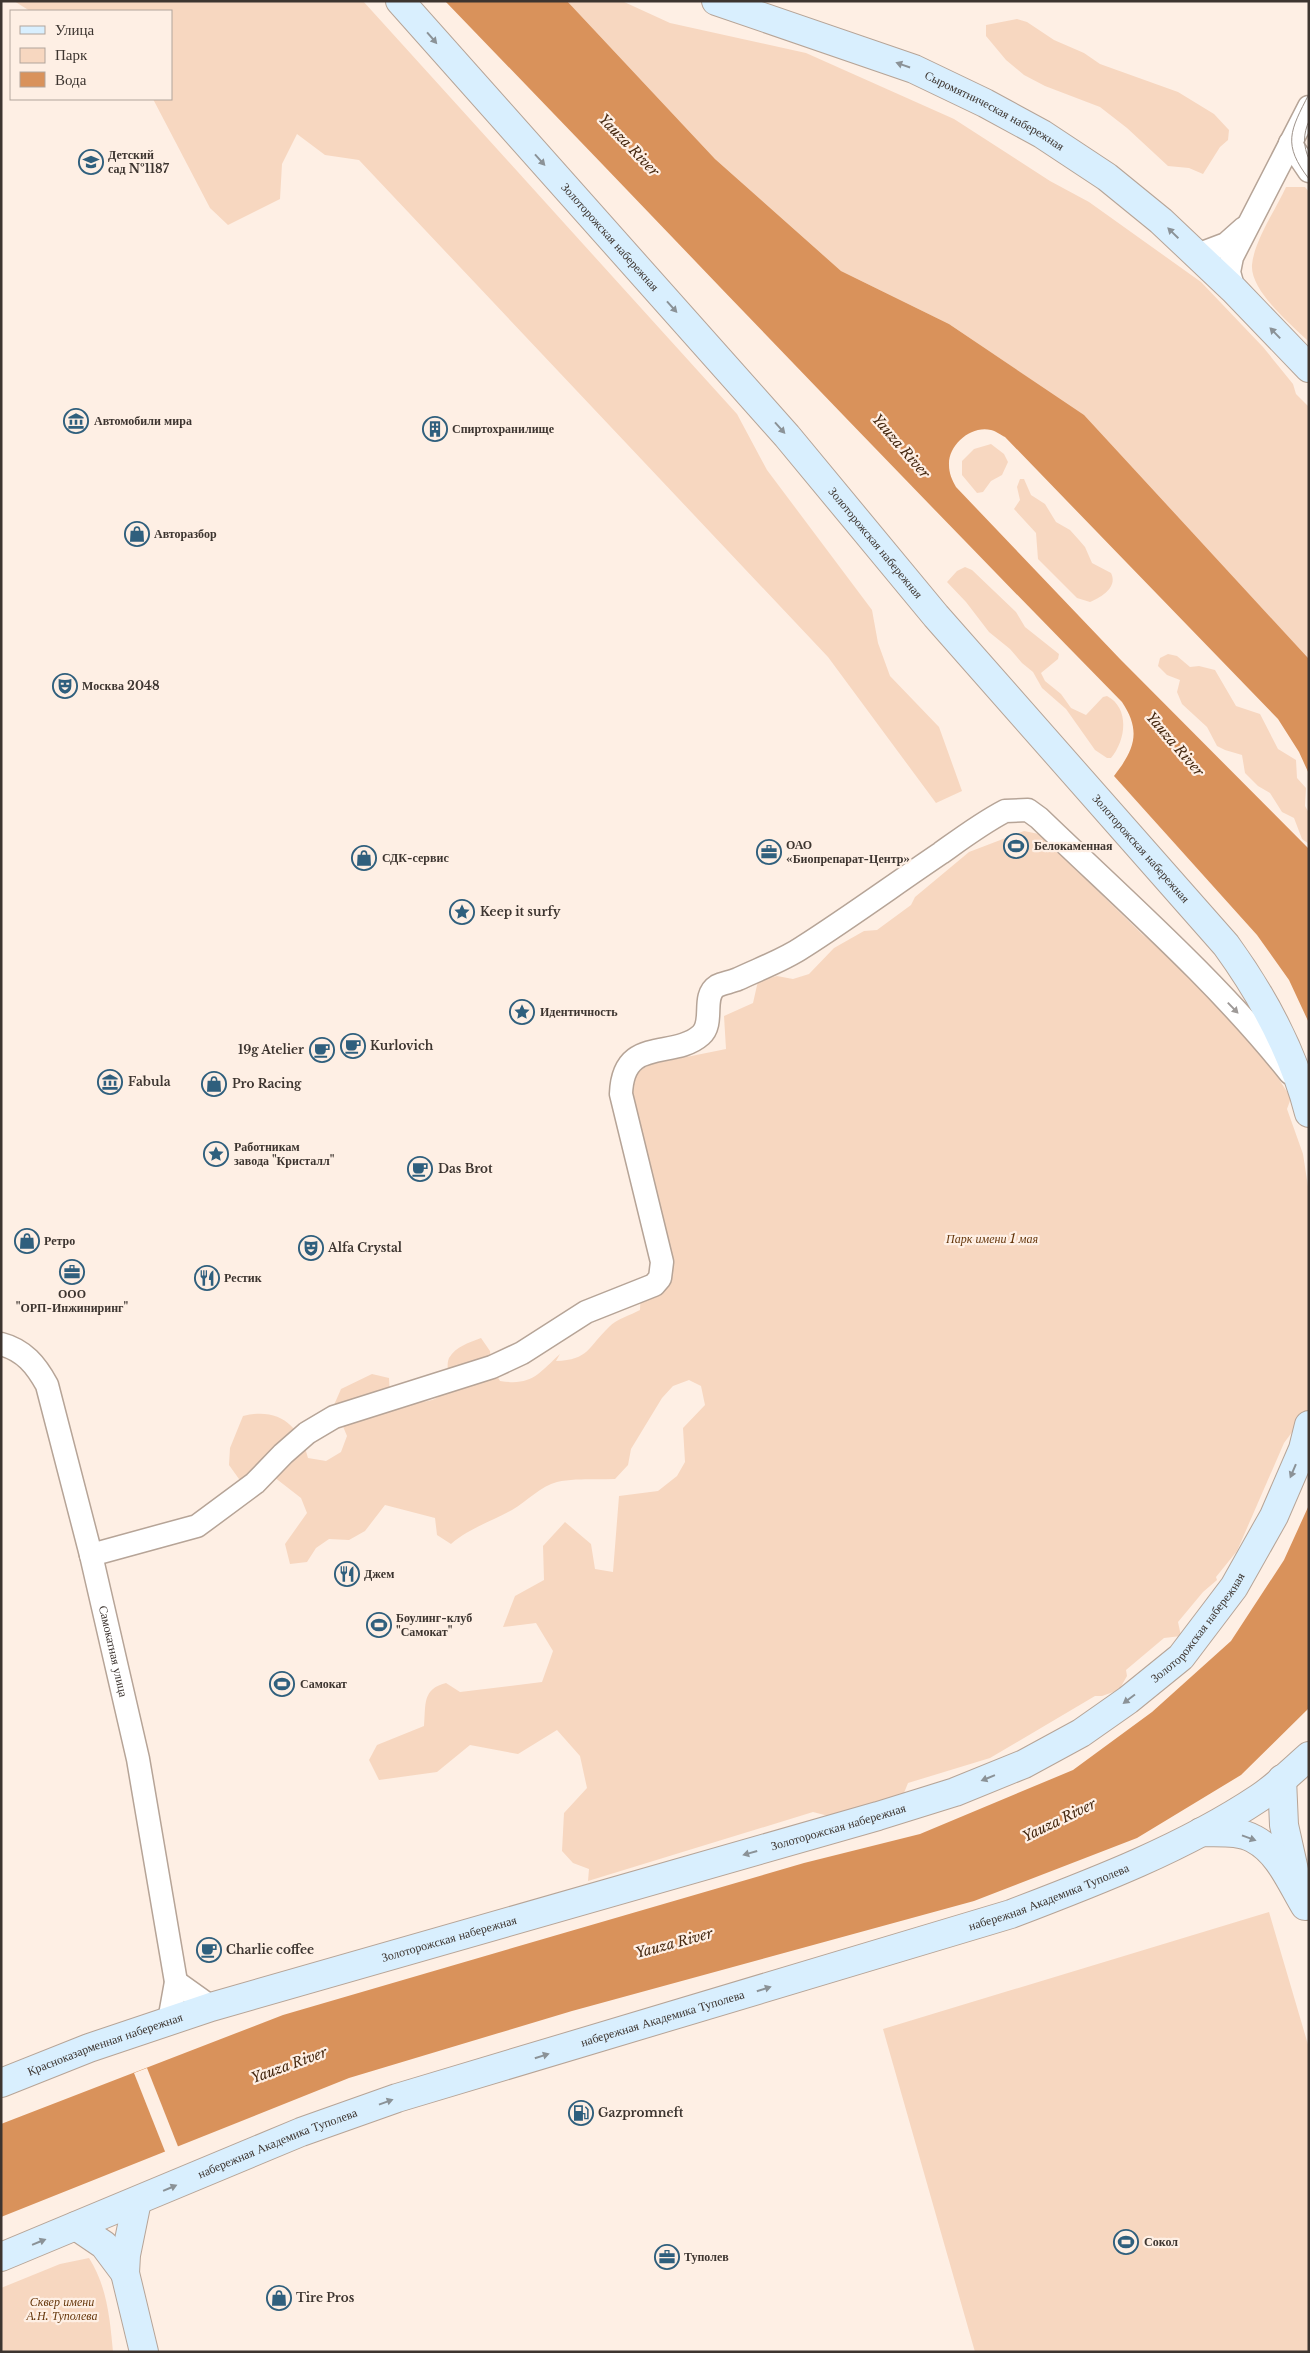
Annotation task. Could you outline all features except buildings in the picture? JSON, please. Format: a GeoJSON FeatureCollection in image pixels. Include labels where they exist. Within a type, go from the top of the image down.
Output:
{"type":"FeatureCollection","features":[{"type":"Feature","properties":{"kind":"main road","name":"Золоторожская набережная"},"geometry":{"type":"LineString","coordinates":[[400,1],[787,436],[936,616],[1226,945],[1262,998],[1306,1100]]}},
{"type":"Feature","properties":{"kind":"main road","name":"Сыромятническая набережная"},"geometry":{"type":"LineString","coordinates":[[716,1],[914,69],[985,103],[1042,134],[1107,177],[1161,221],[1234,290]]}},
{"type":"Feature","properties":{"kind":"main road"},"geometry":{"type":"LineString","coordinates":[[1234,290],[1309,368]]}},
{"type":"Feature","properties":{"kind":"main road","name":"Золоторожская набережная"},"geometry":{"type":"LineString","coordinates":[[211,2007],[878,1816],[955,1792],[1024,1764],[1081,1733],[1128,1700],[1181,1657],[1234,1586],[1274,1516],[1303,1449],[1309,1425]]}},
{"type":"Feature","properties":{"kind":"main road","name":"набережная Академика Туполева"},"geometry":{"type":"LineString","coordinates":[[1,2257],[301,2132],[397,2098],[1010,1914],[1066,1893],[1201,1832],[1261,1797],[1309,1756]]}},
{"type":"Feature","properties":{"kind":"main road"},"geometry":{"type":"LineString","coordinates":[[1282,1779],[1284,1825],[1307,1911]]}},
{"type":"Feature","properties":{"kind":"main road"},"geometry":{"type":"LineString","coordinates":[[1201,1832],[1233,1833],[1253,1838],[1270,1851],[1307,1911]]}},
{"type":"Feature","properties":{"kind":"main road","name":"Красноказарменная набережная"},"geometry":{"type":"LineString","coordinates":[[1,2083],[89,2048],[211,2007]]}},
{"type":"Feature","properties":{"kind":"main road"},"geometry":{"type":"LineString","coordinates":[[137,2201],[126,2255],[125,2273],[144,2352]]}},
{"type":"Feature","properties":{"kind":"main road"},"geometry":{"type":"LineString","coordinates":[[76,2226],[104,2245],[125,2273]]}},
{"type":"Feature","properties":{"kind":"street"},"geometry":{"type":"LineString","coordinates":[[1234,290],[1229,272],[1232,257],[1309,108]]}},
{"type":"Feature","properties":{"kind":"street"},"geometry":{"type":"LineString","coordinates":[[1290,143],[1309,171]]}},
{"type":"Feature","properties":{"kind":"street"},"geometry":{"type":"LineString","coordinates":[[1197,256],[1226,244],[1249,224]]}},
{"type":"Feature","properties":{"kind":"street"},"geometry":{"type":"LineString","coordinates":[[91,1555],[198,1526],[228,1506],[307,1433],[334,1417],[492,1367],[522,1353],[586,1312],[654,1285],[660,1278],[662,1262],[621,1094],[622,1080],[626,1070],[636,1059],[646,1053],[693,1040],[703,1034],[707,1024],[710,994],[718,986],[736,980],[801,948],[1005,811],[1028,810],[1039,818],[1198,973],[1268,1046],[1306,1100]]}},
{"type":"Feature","properties":{"kind":"street"},"geometry":{"type":"LineString","coordinates":[[1198,973],[1210,976],[1225,968],[1229,958],[1226,945]]}},
{"type":"Feature","properties":{"kind":"street","name":"Самокатная улица"},"geometry":{"type":"LineString","coordinates":[[1,1344],[17,1350],[29,1358],[47,1385],[91,1555],[138,1759],[176,1982],[169,2021]]}},
{"type":"Feature","properties":{"kind":"street"},"geometry":{"type":"LineString","coordinates":[[176,1982],[211,2007]]}},
{"type":"Feature","properties":{"kind":"green space"},"geometry":{"type":"Polygon","coordinates":[[[14,1],[363,1],[737,414],[767,470],[872,610],[878,643],[890,676],[939,727],[962,791],[936,803],[828,657],[359,160],[325,155],[297,134],[282,164],[280,199],[228,225],[210,208],[154,100],[172,100],[172,10],[28,10],[14,1]]]}},
{"type":"Feature","properties":{"kind":"green space"},"geometry":{"type":"Polygon","coordinates":[[[567,1],[622,1],[670,23],[806,53],[954,119],[1050,181],[1089,202],[1201,282],[1263,347],[1293,384],[1296,394],[1309,407],[1309,659],[1212,555],[1030,379],[949,324],[841,271],[715,159],[567,1]]]}},
{"type":"Feature","properties":{"kind":"green space"},"geometry":{"type":"Polygon","coordinates":[[[1017,19],[1027,22],[1054,40],[1084,53],[1100,64],[1178,92],[1214,114],[1229,130],[1228,140],[1220,147],[1203,174],[1189,168],[1168,166],[1127,128],[1100,107],[1045,86],[1024,75],[1006,60],[986,36],[986,25],[1017,19]]]}},
{"type":"Feature","properties":{"kind":"green space"},"geometry":{"type":"Polygon","coordinates":[[[1286,187],[1305,187],[1309,192],[1309,342],[1273,307],[1258,286],[1253,275],[1252,265],[1257,246],[1286,187]]]}},
{"type":"Feature","properties":{"kind":"green space"},"geometry":{"type":"Polygon","coordinates":[[[991,444],[1004,454],[1008,462],[1002,475],[991,481],[983,492],[977,493],[962,475],[962,461],[974,449],[991,444]]]}},
{"type":"Feature","properties":{"kind":"green space"},"geometry":{"type":"Polygon","coordinates":[[[1020,479],[1024,479],[1031,495],[1045,504],[1056,522],[1070,530],[1085,547],[1092,563],[1111,573],[1113,578],[1108,591],[1090,602],[1077,598],[1038,559],[1036,533],[1014,509],[1020,500],[1017,487],[1020,479]]]}},
{"type":"Feature","properties":{"kind":"green space"},"geometry":{"type":"Polygon","coordinates":[[[965,567],[972,570],[1016,612],[1025,627],[1059,654],[1058,659],[1041,673],[1045,681],[1061,694],[1071,708],[1086,715],[1103,697],[1107,696],[1114,701],[1122,716],[1123,725],[1120,742],[1111,758],[1107,758],[1095,750],[1066,709],[1042,688],[1033,672],[1010,649],[989,632],[966,602],[947,582],[957,571],[965,567]]]}},
{"type":"Feature","properties":{"kind":"green space"},"geometry":{"type":"Polygon","coordinates":[[[1168,654],[1177,656],[1190,667],[1199,666],[1215,670],[1236,706],[1260,714],[1278,749],[1296,760],[1297,778],[1306,788],[1305,806],[1309,813],[1309,844],[1302,839],[1294,818],[1282,812],[1270,793],[1258,786],[1245,773],[1242,755],[1217,746],[1207,727],[1182,704],[1177,692],[1180,680],[1167,675],[1158,666],[1160,658],[1168,654]]]}},
{"type":"Feature","properties":{"kind":"green space","name":"Парк имени 1 мая"},"geometry":{"type":"Polygon","coordinates":[[[1024,831],[1039,834],[1268,1055],[1273,1070],[1291,1098],[1287,1109],[1303,1154],[1309,1193],[1309,1409],[1284,1443],[1237,1551],[1216,1577],[1217,1580],[1203,1592],[1178,1622],[1181,1636],[1164,1638],[1126,1670],[1127,1676],[1119,1690],[1102,1696],[1095,1696],[990,1758],[908,1783],[902,1798],[836,1818],[813,1812],[588,1881],[589,1869],[573,1863],[562,1851],[564,1813],[587,1788],[580,1756],[557,1730],[518,1754],[470,1745],[437,1772],[379,1780],[369,1760],[377,1745],[424,1726],[427,1698],[433,1689],[446,1683],[460,1692],[542,1682],[553,1651],[536,1623],[503,1627],[515,1596],[544,1580],[543,1546],[565,1522],[591,1544],[595,1569],[613,1572],[619,1496],[658,1491],[677,1476],[685,1462],[683,1428],[705,1405],[701,1386],[689,1380],[673,1386],[662,1398],[631,1449],[628,1465],[615,1479],[571,1480],[551,1484],[512,1510],[473,1529],[451,1544],[437,1535],[435,1518],[385,1505],[365,1531],[349,1540],[329,1539],[316,1548],[307,1562],[290,1564],[285,1544],[307,1513],[301,1498],[274,1477],[239,1479],[229,1465],[230,1448],[243,1416],[267,1414],[286,1421],[299,1436],[308,1458],[326,1461],[341,1452],[347,1436],[334,1405],[341,1389],[372,1374],[389,1378],[390,1396],[406,1401],[424,1402],[439,1396],[445,1390],[448,1381],[448,1361],[452,1354],[463,1345],[481,1338],[490,1351],[492,1367],[500,1381],[520,1382],[534,1377],[560,1354],[556,1361],[582,1355],[612,1324],[640,1310],[641,1287],[652,1274],[652,1236],[631,1094],[634,1079],[639,1072],[652,1064],[726,1049],[724,1016],[753,1003],[758,981],[777,976],[793,979],[809,974],[834,948],[864,931],[877,930],[911,905],[915,897],[969,852],[1024,831]]]}},
{"type":"Feature","properties":{"kind":"green space","name":"Сокол"},"geometry":{"type":"Polygon","coordinates":[[[1269,1912],[1309,2048],[1309,2352],[975,2352],[883,2029],[1269,1912]]]}},
{"type":"Feature","properties":{"kind":"green space","name":"Сквер имени А.Н. Туполева"},"geometry":{"type":"Polygon","coordinates":[[[89,2258],[104,2291],[113,2352],[1,2352],[1,2288],[60,2264],[89,2258]]]}},
{"type":"Feature","properties":{"kind":"water","name":"Yauza River"},"geometry":{"type":"Polygon","coordinates":[[[445,1],[567,1],[715,159],[841,271],[949,324],[1084,415],[1309,659],[1309,774],[1299,752],[1278,719],[1005,437],[997,432],[983,429],[962,438],[952,450],[949,468],[956,487],[1120,659],[1309,849],[1309,1023],[1289,980],[1257,935],[1114,776],[1131,749],[1134,732],[1122,702],[445,1]]]}},
{"type":"Feature","properties":{"kind":"water","name":"Yauza River"},"geometry":{"type":"Polygon","coordinates":[[[1309,1505],[1309,1708],[1241,1775],[1137,1838],[974,1901],[572,2011],[349,2078],[1,2217],[1,2124],[283,2015],[804,1863],[920,1834],[1073,1770],[1152,1712],[1231,1641],[1284,1560],[1309,1505]]]}},
{"type":"Feature","properties":{"kind":"pier"},"geometry":{"type":"Polygon","coordinates":[[[147,2068],[179,2149],[166,2154],[134,2073],[147,2068]]]}},
{"type":"Feature","properties":{"kind":"tram line"},"geometry":{"type":"LineString","coordinates":[[1309,94],[1297,118],[1292,137],[1295,156],[1309,179]]}},
{"type":"Feature","properties":{"kind":"tram line"},"geometry":{"type":"LineString","coordinates":[[1309,121],[1305,140],[1309,159]]}},
{"type":"Feature","properties":{"kind":"place","name":"Детский сад №1187"},"geometry":{"type":"Point","coordinates":[91,162]}},
{"type":"Feature","properties":{"kind":"place","name":"Автомобили мира"},"geometry":{"type":"Point","coordinates":[76,421]}},
{"type":"Feature","properties":{"kind":"place","name":"Спиртохранилище"},"geometry":{"type":"Point","coordinates":[435,429]}},
{"type":"Feature","properties":{"kind":"place","name":"Авторазбор"},"geometry":{"type":"Point","coordinates":[137,534]}},
{"type":"Feature","properties":{"kind":"place","name":"Москва 2048"},"geometry":{"type":"Point","coordinates":[65,686]}},
{"type":"Feature","properties":{"kind":"place","name":"Белокаменная"},"geometry":{"type":"Point","coordinates":[1016,846]}},
{"type":"Feature","properties":{"kind":"place","name":"ОАО «Биопрепарат-Центр»"},"geometry":{"type":"Point","coordinates":[769,852]}},
{"type":"Feature","properties":{"kind":"place","name":"СДК-сервис"},"geometry":{"type":"Point","coordinates":[364,858]}},
{"type":"Feature","properties":{"kind":"place","name":"Keep it surfy"},"geometry":{"type":"Point","coordinates":[462,912]}},
{"type":"Feature","properties":{"kind":"place","name":"Идентичность"},"geometry":{"type":"Point","coordinates":[522,1012]}},
{"type":"Feature","properties":{"kind":"place","name":"Kurlovich"},"geometry":{"type":"Point","coordinates":[353,1046]}},
{"type":"Feature","properties":{"kind":"place","name":"19g Atelier"},"geometry":{"type":"Point","coordinates":[322,1050]}},
{"type":"Feature","properties":{"kind":"place","name":"Fabula"},"geometry":{"type":"Point","coordinates":[110,1082]}},
{"type":"Feature","properties":{"kind":"place","name":"Pro Racing"},"geometry":{"type":"Point","coordinates":[214,1084]}},
{"type":"Feature","properties":{"kind":"place","name":"Работникам завода \"Кристалл\""},"geometry":{"type":"Point","coordinates":[216,1154]}},
{"type":"Feature","properties":{"kind":"place","name":"Das Brot"},"geometry":{"type":"Point","coordinates":[420,1169]}},
{"type":"Feature","properties":{"kind":"place","name":"Ретро"},"geometry":{"type":"Point","coordinates":[27,1241]}},
{"type":"Feature","properties":{"kind":"place","name":"Alfa Crystal"},"geometry":{"type":"Point","coordinates":[311,1248]}},
{"type":"Feature","properties":{"kind":"place","name":"ООО \"ОРП-Инжиниринг\""},"geometry":{"type":"Point","coordinates":[72,1272]}},
{"type":"Feature","properties":{"kind":"place","name":"Рестик"},"geometry":{"type":"Point","coordinates":[207,1278]}},
{"type":"Feature","properties":{"kind":"place","name":"Джем"},"geometry":{"type":"Point","coordinates":[347,1574]}},
{"type":"Feature","properties":{"kind":"place","name":"Боулинг-клуб \"Самокат\""},"geometry":{"type":"Point","coordinates":[379,1625]}},
{"type":"Feature","properties":{"kind":"place","name":"Самокат"},"geometry":{"type":"Point","coordinates":[282,1684]}},
{"type":"Feature","properties":{"kind":"place","name":"Charlie coffee"},"geometry":{"type":"Point","coordinates":[209,1950]}},
{"type":"Feature","properties":{"kind":"place","name":"Gazpromneft"},"geometry":{"type":"Point","coordinates":[581,2113]}},
{"type":"Feature","properties":{"kind":"place","name":"Сокол"},"geometry":{"type":"Point","coordinates":[1126,2242]}},
{"type":"Feature","properties":{"kind":"place","name":"Туполев"},"geometry":{"type":"Point","coordinates":[667,2257]}},
{"type":"Feature","properties":{"kind":"place","name":"Tire Pros"},"geometry":{"type":"Point","coordinates":[279,2298]}}]}
